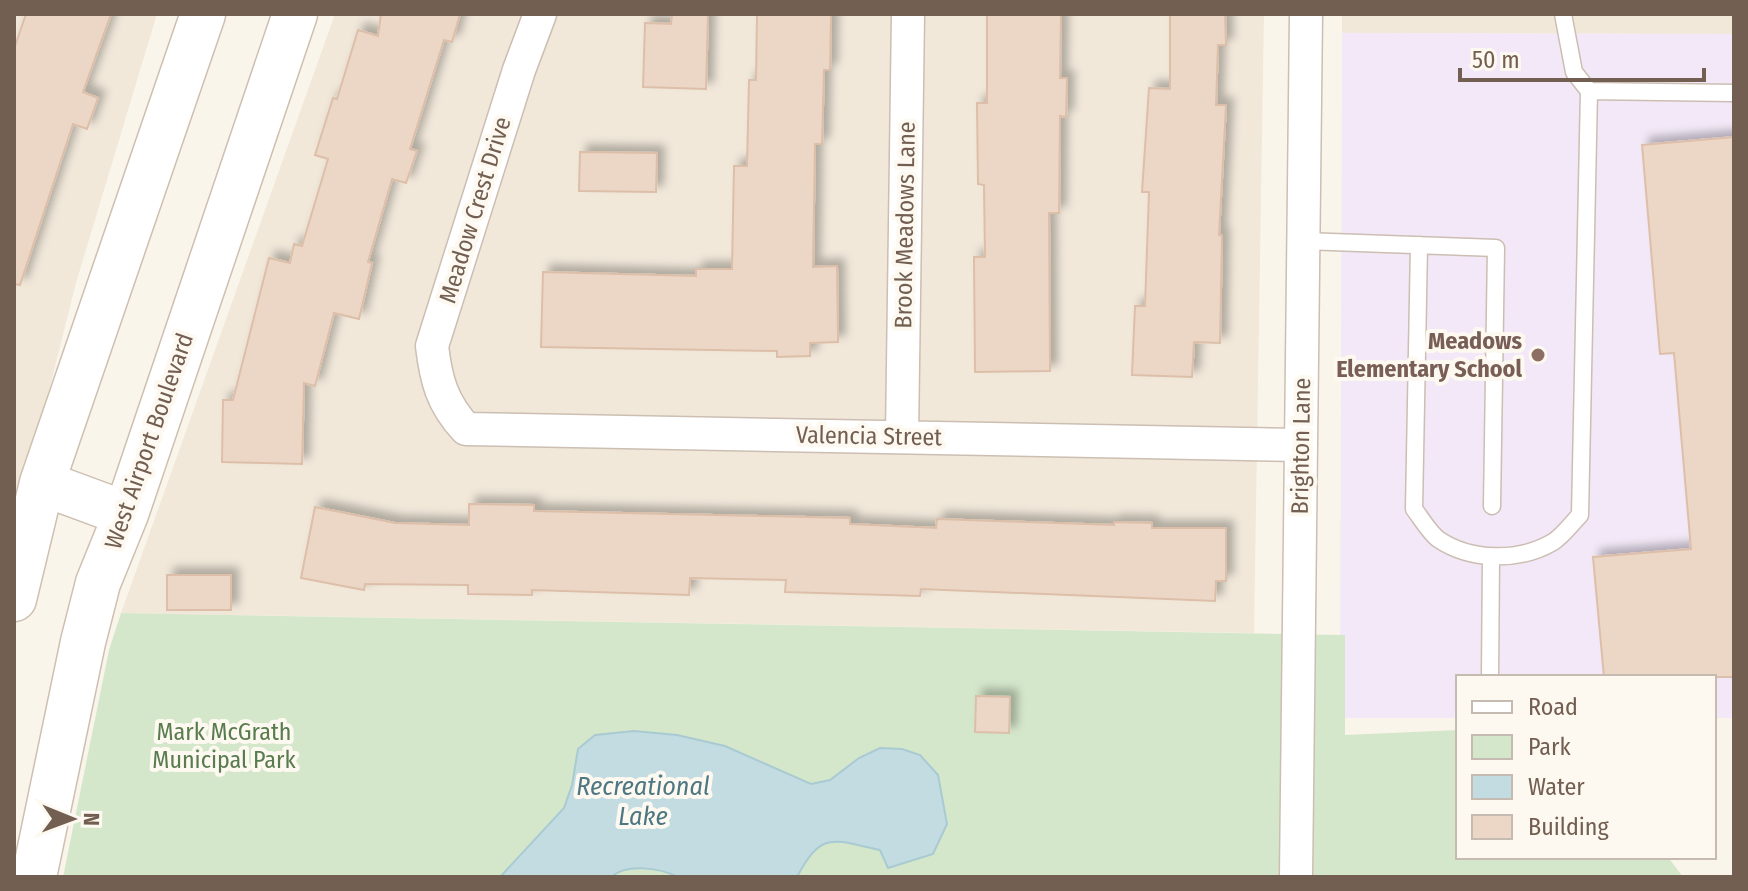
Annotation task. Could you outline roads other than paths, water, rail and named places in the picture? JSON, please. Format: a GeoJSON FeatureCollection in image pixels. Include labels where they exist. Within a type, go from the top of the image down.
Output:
{"type":"FeatureCollection","features":[{"type":"Feature","properties":{"kind":"main road"},"geometry":{"type":"LineString","coordinates":[[14,599],[42,483],[203,14]]}},
{"type":"Feature","properties":{"kind":"main road","name":"West Airport Boulevard"},"geometry":{"type":"LineString","coordinates":[[34,877],[98,583],[126,514],[295,14]]}},
{"type":"Feature","properties":{"kind":"main road"},"geometry":{"type":"LineString","coordinates":[[42,483],[126,514]]}},
{"type":"Feature","properties":{"kind":"street","name":"Meadow Crest Drive"},"geometry":{"type":"LineString","coordinates":[[447,408],[435,378],[432,346],[519,70],[540,14]]}},
{"type":"Feature","properties":{"kind":"street","name":"Brook Meadows Lane"},"geometry":{"type":"LineString","coordinates":[[902,436],[908,14]]}},
{"type":"Feature","properties":{"kind":"street","name":"Brighton Lane"},"geometry":{"type":"LineString","coordinates":[[1296,877],[1306,14]]}},
{"type":"Feature","properties":{"kind":"street","name":"Valencia Street"},"geometry":{"type":"LineString","coordinates":[[447,408],[466,429],[489,431],[1301,445]]}},
{"type":"Feature","properties":{"kind":"lane"},"geometry":{"type":"LineString","coordinates":[[1419,245],[1414,509],[1436,537],[1462,551],[1491,557],[1510,555],[1553,542],[1580,515],[1589,91],[1574,72],[1563,14]]}},
{"type":"Feature","properties":{"kind":"lane"},"geometry":{"type":"LineString","coordinates":[[1589,91],[1734,93]]}},
{"type":"Feature","properties":{"kind":"lane"},"geometry":{"type":"LineString","coordinates":[[1304,241],[1496,248],[1492,506]]}},
{"type":"Feature","properties":{"kind":"lane"},"geometry":{"type":"LineString","coordinates":[[1490,675],[1491,557]]}},
{"type":"Feature","properties":{"kind":"water","name":"Recreational Lake"},"geometry":{"type":"Polygon","coordinates":[[[634,731],[677,735],[725,746],[811,784],[830,780],[859,758],[880,748],[902,749],[920,755],[938,775],[947,824],[933,854],[888,868],[880,850],[830,842],[814,852],[797,877],[678,877],[662,871],[634,868],[611,877],[500,877],[564,808],[572,785],[578,749],[595,735],[634,731]]]}},
{"type":"Feature","properties":{"kind":"place","name":"Meadows Elementary School"},"geometry":{"type":"Point","coordinates":[1538,355]}},
{"type":"Feature","properties":{"kind":"park label","name":"Mark McGrath Municipal Park"},"geometry":{"type":"Point","coordinates":[224,746]}}]}
